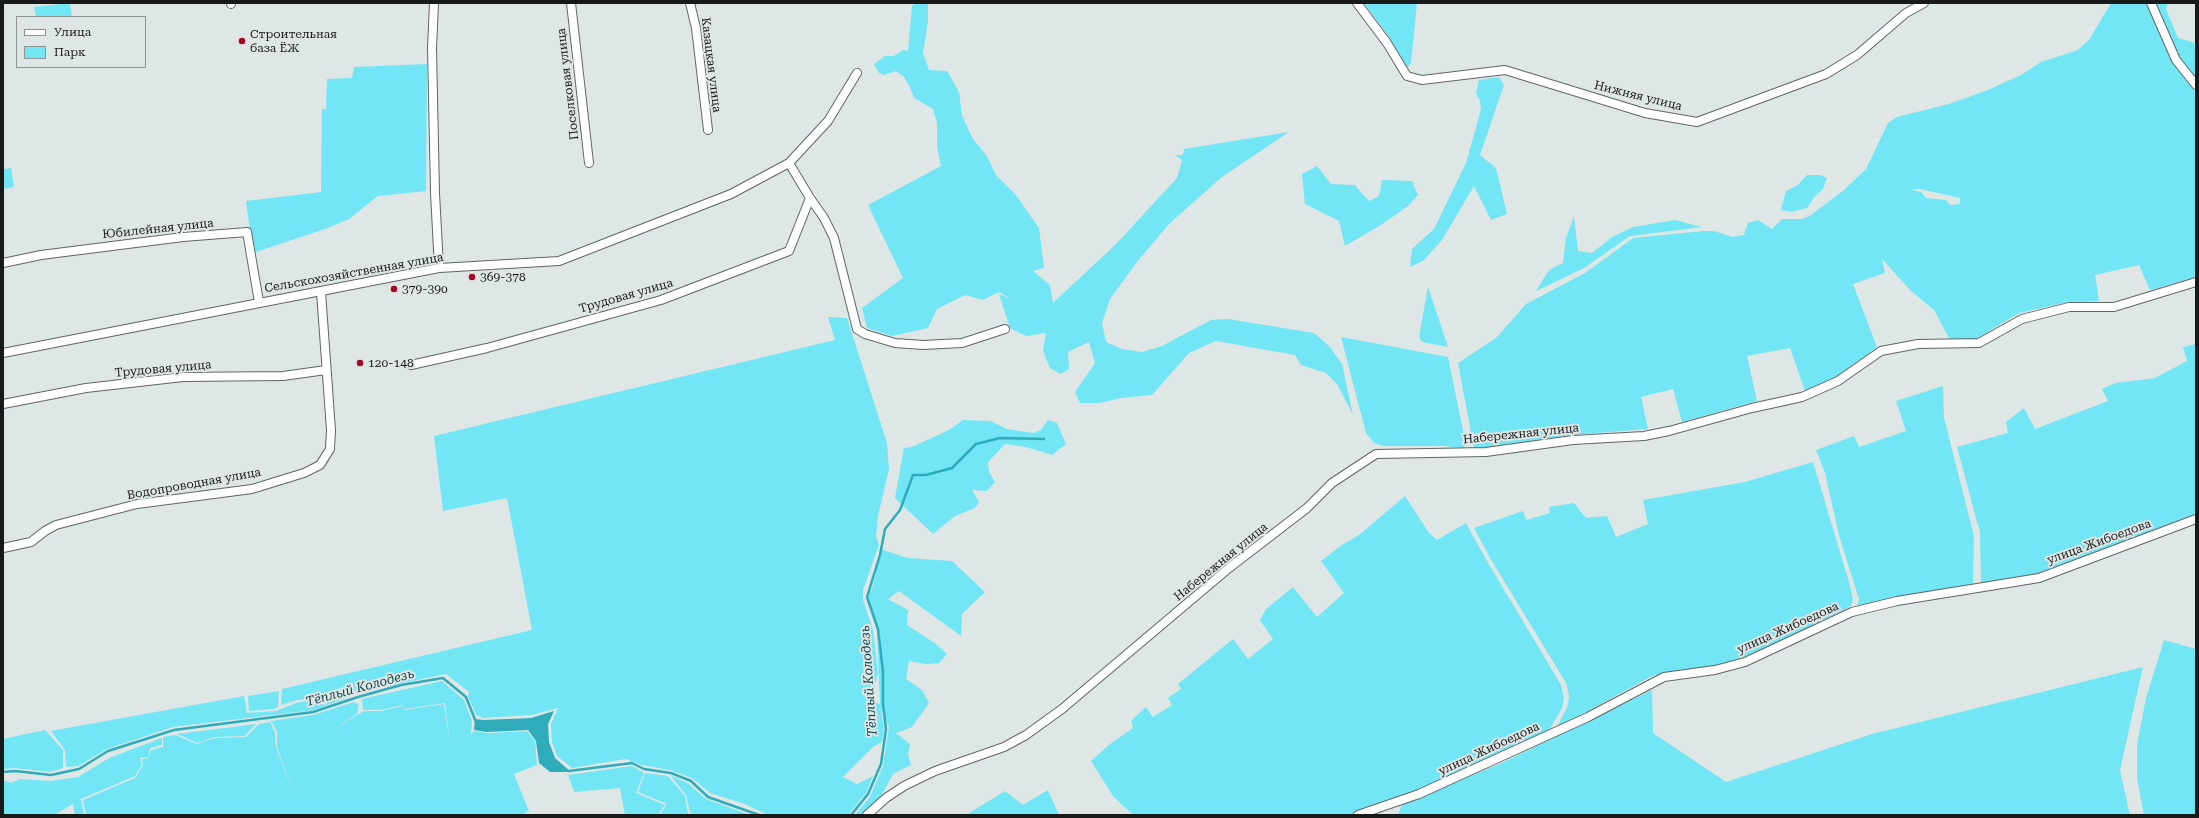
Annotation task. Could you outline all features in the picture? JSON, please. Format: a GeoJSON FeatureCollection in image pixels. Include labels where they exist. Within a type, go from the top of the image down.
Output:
{"type":"FeatureCollection","features":[{"type":"Feature","properties":{"kind":"street"},"geometry":{"type":"LineString","coordinates":[[434,3],[432,48],[434,193],[439,268]]}},
{"type":"Feature","properties":{"kind":"street","name":"Поселковая улица"},"geometry":{"type":"LineString","coordinates":[[570,3],[589,163]]}},
{"type":"Feature","properties":{"kind":"street","name":"Казацкая улица"},"geometry":{"type":"LineString","coordinates":[[690,3],[696,28],[708,130]]}},
{"type":"Feature","properties":{"kind":"street","name":"Нижняя улица"},"geometry":{"type":"LineString","coordinates":[[1357,3],[1387,43],[1407,76],[1422,80],[1505,70],[1645,113],[1697,122],[1826,74],[1857,55],[1906,13],[1924,3]]}},
{"type":"Feature","properties":{"kind":"street"},"geometry":{"type":"LineString","coordinates":[[2151,3],[2176,60],[2196,85]]}},
{"type":"Feature","properties":{"kind":"street","name":"Сельскохозяйственная улица"},"geometry":{"type":"LineString","coordinates":[[3,353],[439,268],[559,261],[730,194],[790,163],[828,122],[857,73]]}},
{"type":"Feature","properties":{"kind":"street"},"geometry":{"type":"LineString","coordinates":[[790,163],[810,198],[824,218],[834,238],[844,284],[857,329],[865,334],[895,342],[923,345],[962,342],[1005,329]]}},
{"type":"Feature","properties":{"kind":"street","name":"Трудовая улица"},"geometry":{"type":"LineString","coordinates":[[410,366],[486,348],[661,300],[789,251],[810,198]]}},
{"type":"Feature","properties":{"kind":"street","name":"Юбилейная улица"},"geometry":{"type":"LineString","coordinates":[[3,263],[41,255],[183,237],[246,232],[259,302]]}},
{"type":"Feature","properties":{"kind":"street","name":"Набережная улица"},"geometry":{"type":"LineString","coordinates":[[867,815],[886,798],[904,786],[935,771],[1004,747],[1026,735],[1062,709],[1229,568],[1307,508],[1332,483],[1376,454],[1486,452],[1538,444],[1644,436],[1802,397],[1838,381],[1881,351],[1918,344],[1979,343],[2022,319],[2069,307],[2114,307],[2196,282]]}},
{"type":"Feature","properties":{"kind":"street","name":"Водопроводная улица"},"geometry":{"type":"LineString","coordinates":[[3,548],[31,542],[45,531],[56,525],[138,504],[252,489],[304,473],[320,465],[330,449],[321,292]]}},
{"type":"Feature","properties":{"kind":"street","name":"Трудовая улица"},"geometry":{"type":"LineString","coordinates":[[3,404],[86,388],[183,377],[284,376],[326,370]]}},
{"type":"Feature","properties":{"kind":"street","name":"улица Жибоедова"},"geometry":{"type":"LineString","coordinates":[[1358,815],[1434,787],[1588,717],[1664,677],[1715,670],[1745,662],[1852,612],[1897,601],[2039,578],[2196,519]]}},
{"type":"Feature","properties":{"kind":"green space"},"geometry":{"type":"Polygon","coordinates":[[[70,3],[72,16],[36,16],[34,7],[70,3]]]}},
{"type":"Feature","properties":{"kind":"green space"},"geometry":{"type":"Polygon","coordinates":[[[915,3],[928,3],[928,21],[923,53],[929,70],[947,71],[959,92],[962,116],[973,139],[987,156],[996,175],[1016,195],[1039,228],[1044,268],[1033,271],[1050,285],[1053,303],[1116,244],[1177,178],[1182,160],[1175,155],[1183,155],[1184,149],[1289,132],[1222,177],[1170,223],[1137,262],[1110,299],[1102,323],[1106,342],[1122,349],[1142,352],[1162,346],[1211,320],[1228,319],[1314,333],[1330,347],[1342,364],[1353,415],[1337,384],[1326,373],[1301,365],[1295,355],[1216,341],[1189,353],[1152,395],[1121,398],[1100,403],[1080,403],[1075,392],[1095,363],[1089,342],[1068,352],[1069,369],[1061,374],[1050,368],[1043,351],[1046,333],[1026,336],[1010,328],[999,294],[1012,300],[999,292],[983,300],[965,295],[937,309],[928,328],[892,336],[867,328],[862,308],[903,278],[868,205],[941,166],[937,147],[937,123],[933,109],[914,98],[904,77],[896,71],[884,75],[879,73],[874,64],[885,56],[894,56],[903,50],[908,51],[912,6],[915,3]]]}},
{"type":"Feature","properties":{"kind":"green space"},"geometry":{"type":"Polygon","coordinates":[[[1364,3],[1417,3],[1411,63],[1407,68],[1387,34],[1364,3]]]}},
{"type":"Feature","properties":{"kind":"green space"},"geometry":{"type":"Polygon","coordinates":[[[2111,3],[2148,3],[2173,60],[2196,90],[2196,277],[2150,290],[2139,265],[2095,275],[2099,301],[2068,302],[2019,313],[1976,339],[1950,340],[1934,310],[1911,291],[1882,259],[1885,273],[1853,284],[1877,347],[1835,379],[1805,391],[1790,348],[1747,356],[1757,401],[1682,422],[1673,389],[1641,397],[1648,429],[1572,435],[1484,448],[1474,448],[1458,363],[1496,338],[1526,304],[1585,273],[1633,238],[1703,231],[1714,231],[1732,237],[1744,235],[1748,223],[1758,220],[1772,229],[1782,219],[1802,219],[1811,215],[1844,190],[1866,169],[1888,123],[1897,117],[1949,104],[1988,90],[2021,75],[2041,62],[2078,50],[2089,40],[2111,3]],[[1909,189],[1921,192],[1926,198],[1946,200],[1950,205],[1960,204],[1960,198],[1920,189],[1909,189]]]}},
{"type":"Feature","properties":{"kind":"green space"},"geometry":{"type":"Polygon","coordinates":[[[2155,3],[2168,3],[2166,9],[2178,38],[2196,43],[2196,81],[2177,57],[2155,3]]]}},
{"type":"Feature","properties":{"kind":"green space"},"geometry":{"type":"Polygon","coordinates":[[[427,64],[426,191],[378,196],[349,219],[328,228],[253,253],[246,201],[321,192],[322,109],[326,109],[327,79],[352,78],[354,67],[427,64]]]}},
{"type":"Feature","properties":{"kind":"green space"},"geometry":{"type":"Polygon","coordinates":[[[1499,77],[1504,85],[1480,155],[1496,168],[1507,214],[1491,220],[1474,186],[1442,240],[1423,261],[1410,267],[1412,249],[1434,229],[1466,163],[1481,109],[1480,100],[1476,94],[1479,80],[1499,77]]]}},
{"type":"Feature","properties":{"kind":"green space"},"geometry":{"type":"Polygon","coordinates":[[[1317,166],[1331,184],[1355,185],[1369,201],[1379,196],[1382,180],[1412,181],[1418,195],[1408,206],[1381,225],[1345,246],[1339,221],[1305,204],[1302,174],[1317,166]]]}},
{"type":"Feature","properties":{"kind":"green space"},"geometry":{"type":"Polygon","coordinates":[[[11,168],[14,187],[3,189],[3,169],[11,168]]]}},
{"type":"Feature","properties":{"kind":"green space"},"geometry":{"type":"Polygon","coordinates":[[[1807,175],[1820,175],[1827,178],[1823,189],[1815,196],[1807,208],[1791,212],[1781,210],[1786,191],[1798,185],[1807,175]]]}},
{"type":"Feature","properties":{"kind":"green space"},"geometry":{"type":"Polygon","coordinates":[[[1574,216],[1578,251],[1592,253],[1612,237],[1633,227],[1675,220],[1702,227],[1630,236],[1584,268],[1536,291],[1549,270],[1563,263],[1566,238],[1574,216]]]}},
{"type":"Feature","properties":{"kind":"green space"},"geometry":{"type":"Polygon","coordinates":[[[1428,287],[1448,347],[1422,342],[1419,337],[1428,287]]]}},
{"type":"Feature","properties":{"kind":"green space"},"geometry":{"type":"Polygon","coordinates":[[[828,317],[847,318],[887,443],[889,469],[878,516],[876,536],[879,545],[863,590],[863,600],[873,630],[878,673],[872,694],[876,703],[880,704],[877,631],[867,600],[874,582],[880,549],[908,558],[952,561],[985,592],[962,614],[961,636],[899,591],[888,599],[908,610],[907,625],[936,644],[947,654],[939,663],[926,664],[909,661],[906,679],[922,690],[929,703],[912,727],[896,733],[910,744],[908,755],[911,765],[893,774],[879,800],[862,815],[855,815],[870,797],[883,766],[889,727],[881,707],[884,730],[882,742],[874,746],[843,777],[857,784],[873,776],[866,793],[848,815],[768,815],[745,804],[710,793],[692,778],[670,770],[642,765],[626,759],[572,768],[557,756],[552,742],[551,724],[558,708],[531,715],[483,718],[476,715],[468,696],[469,692],[446,674],[364,691],[314,710],[173,727],[107,749],[78,766],[66,767],[65,750],[51,731],[244,696],[247,713],[276,711],[299,702],[312,701],[325,705],[336,692],[353,686],[353,684],[335,690],[324,702],[312,699],[297,700],[281,705],[282,689],[532,630],[507,498],[443,511],[434,436],[835,340],[828,317]]]}},
{"type":"Feature","properties":{"kind":"green space"},"geometry":{"type":"Polygon","coordinates":[[[1341,337],[1448,357],[1465,440],[1464,449],[1446,446],[1384,446],[1374,443],[1366,433],[1341,337]]]}},
{"type":"Feature","properties":{"kind":"green space"},"geometry":{"type":"Polygon","coordinates":[[[2196,344],[2196,515],[2038,573],[2012,580],[1981,584],[1980,533],[1957,447],[2008,433],[2006,422],[2024,408],[2035,429],[2108,401],[2102,389],[2116,383],[2155,378],[2187,361],[2183,347],[2196,344]]]}},
{"type":"Feature","properties":{"kind":"green space"},"geometry":{"type":"Polygon","coordinates":[[[1943,386],[1944,418],[1974,536],[1973,587],[1857,608],[1859,599],[1840,539],[1825,473],[1816,450],[1854,436],[1859,447],[1906,431],[1896,401],[1943,386]]]}},
{"type":"Feature","properties":{"kind":"green space"},"geometry":{"type":"Polygon","coordinates":[[[963,420],[990,421],[1007,429],[1033,433],[1041,430],[1048,420],[1057,423],[1066,444],[1052,455],[1026,447],[1005,444],[988,462],[989,472],[995,482],[987,491],[972,490],[979,502],[975,508],[955,516],[933,534],[895,498],[904,448],[912,447],[949,430],[963,420]]]}},
{"type":"Feature","properties":{"kind":"green space"},"geometry":{"type":"Polygon","coordinates":[[[1813,462],[1849,582],[1853,599],[1851,606],[1792,636],[1742,658],[1713,666],[1663,673],[1650,677],[1557,728],[1568,705],[1569,695],[1566,683],[1490,558],[1474,528],[1523,511],[1526,520],[1550,513],[1549,507],[1574,503],[1586,518],[1607,516],[1616,537],[1648,524],[1643,500],[1745,482],[1813,462]]]}},
{"type":"Feature","properties":{"kind":"green space"},"geometry":{"type":"Polygon","coordinates":[[[1405,496],[1429,533],[1437,540],[1466,523],[1561,685],[1564,698],[1562,708],[1548,732],[1412,793],[1349,815],[1133,815],[1113,796],[1091,761],[1110,744],[1133,728],[1131,721],[1146,707],[1153,717],[1172,705],[1168,698],[1181,689],[1178,684],[1233,639],[1248,659],[1273,639],[1260,620],[1266,609],[1293,587],[1317,617],[1344,593],[1321,561],[1342,545],[1359,535],[1405,496]]]}},
{"type":"Feature","properties":{"kind":"green space"},"geometry":{"type":"Polygon","coordinates":[[[2164,640],[2196,649],[2196,815],[2144,815],[2137,778],[2137,745],[2146,698],[2164,640]]]}},
{"type":"Feature","properties":{"kind":"green space"},"geometry":{"type":"Polygon","coordinates":[[[2143,667],[2120,770],[2130,815],[1398,815],[1402,805],[1504,762],[1652,690],[1653,733],[1726,782],[1872,734],[2143,667]]]}},
{"type":"Feature","properties":{"kind":"green space"},"geometry":{"type":"Polygon","coordinates":[[[442,681],[464,700],[472,721],[471,734],[474,731],[488,733],[527,731],[535,741],[537,765],[514,774],[529,811],[521,815],[86,815],[83,800],[135,778],[143,765],[142,759],[149,758],[151,750],[163,747],[163,737],[175,735],[197,744],[215,738],[246,737],[259,724],[270,722],[275,732],[276,747],[294,796],[277,747],[277,731],[271,721],[313,715],[354,702],[359,705],[357,714],[344,722],[337,730],[345,722],[364,711],[381,711],[402,706],[405,710],[444,704],[450,745],[445,703],[405,709],[402,705],[381,710],[363,710],[362,699],[442,681]]]}},
{"type":"Feature","properties":{"kind":"green space"},"geometry":{"type":"Polygon","coordinates":[[[279,691],[278,707],[274,709],[249,711],[248,696],[279,691]]]}},
{"type":"Feature","properties":{"kind":"green space"},"geometry":{"type":"Polygon","coordinates":[[[256,724],[245,736],[215,737],[197,743],[177,734],[256,724]]]}},
{"type":"Feature","properties":{"kind":"green space"},"geometry":{"type":"Polygon","coordinates":[[[45,730],[63,750],[63,768],[50,772],[15,768],[3,769],[3,739],[45,730]]]}},
{"type":"Feature","properties":{"kind":"green space"},"geometry":{"type":"Polygon","coordinates":[[[162,738],[162,745],[150,748],[149,757],[140,758],[142,765],[135,776],[81,799],[84,815],[75,815],[73,804],[54,815],[3,815],[3,780],[11,783],[20,779],[51,781],[78,777],[109,758],[162,738]]]}},
{"type":"Feature","properties":{"kind":"green space"},"geometry":{"type":"Polygon","coordinates":[[[632,766],[644,773],[636,793],[665,805],[658,815],[625,815],[620,788],[574,792],[568,775],[632,766]]]}},
{"type":"Feature","properties":{"kind":"green space"},"geometry":{"type":"Polygon","coordinates":[[[645,773],[668,776],[685,796],[688,813],[692,815],[660,815],[667,804],[638,792],[645,773]]]}},
{"type":"Feature","properties":{"kind":"green space"},"geometry":{"type":"Polygon","coordinates":[[[670,775],[689,784],[706,799],[750,815],[694,815],[690,812],[686,795],[670,775]]]}},
{"type":"Feature","properties":{"kind":"green space"},"geometry":{"type":"Polygon","coordinates":[[[1048,790],[1059,815],[966,815],[1005,791],[1023,805],[1048,790]]]}},
{"type":"Feature","properties":{"kind":"shaded area"},"geometry":{"type":"Polygon","coordinates":[[[554,711],[548,724],[549,742],[555,758],[571,772],[550,772],[539,763],[536,741],[528,730],[487,732],[474,730],[475,719],[531,718],[554,711]]]}},
{"type":"Feature","properties":{"kind":"waterway","name":"Тёплый Колодезь"},"geometry":{"type":"LineString","coordinates":[[851,815],[868,794],[881,764],[886,729],[883,704],[883,672],[878,629],[867,597],[880,555],[885,529],[900,510],[913,475],[926,475],[952,468],[976,444],[1000,438],[1044,439]]}},
{"type":"Feature","properties":{"kind":"waterway","name":"Тёплый Колодезь"},"geometry":{"type":"LineString","coordinates":[[3,772],[15,771],[51,775],[79,769],[108,751],[174,730],[313,712],[401,685],[443,678],[466,697],[476,722]]}},
{"type":"Feature","properties":{"kind":"waterway","name":"Тёплый Колодезь"},"geometry":{"type":"LineString","coordinates":[[569,771],[632,763],[644,769],[671,773],[691,781],[708,797],[759,815]]}},
{"type":"Feature","properties":{"kind":"place","name":"Строительная база ЁЖ"},"geometry":{"type":"Point","coordinates":[242,41]}},
{"type":"Feature","properties":{"kind":"place","name":"369-378"},"geometry":{"type":"Point","coordinates":[472,277]}},
{"type":"Feature","properties":{"kind":"place","name":"379-390"},"geometry":{"type":"Point","coordinates":[394,289]}},
{"type":"Feature","properties":{"kind":"place","name":"120-148"},"geometry":{"type":"Point","coordinates":[360,363]}}]}
